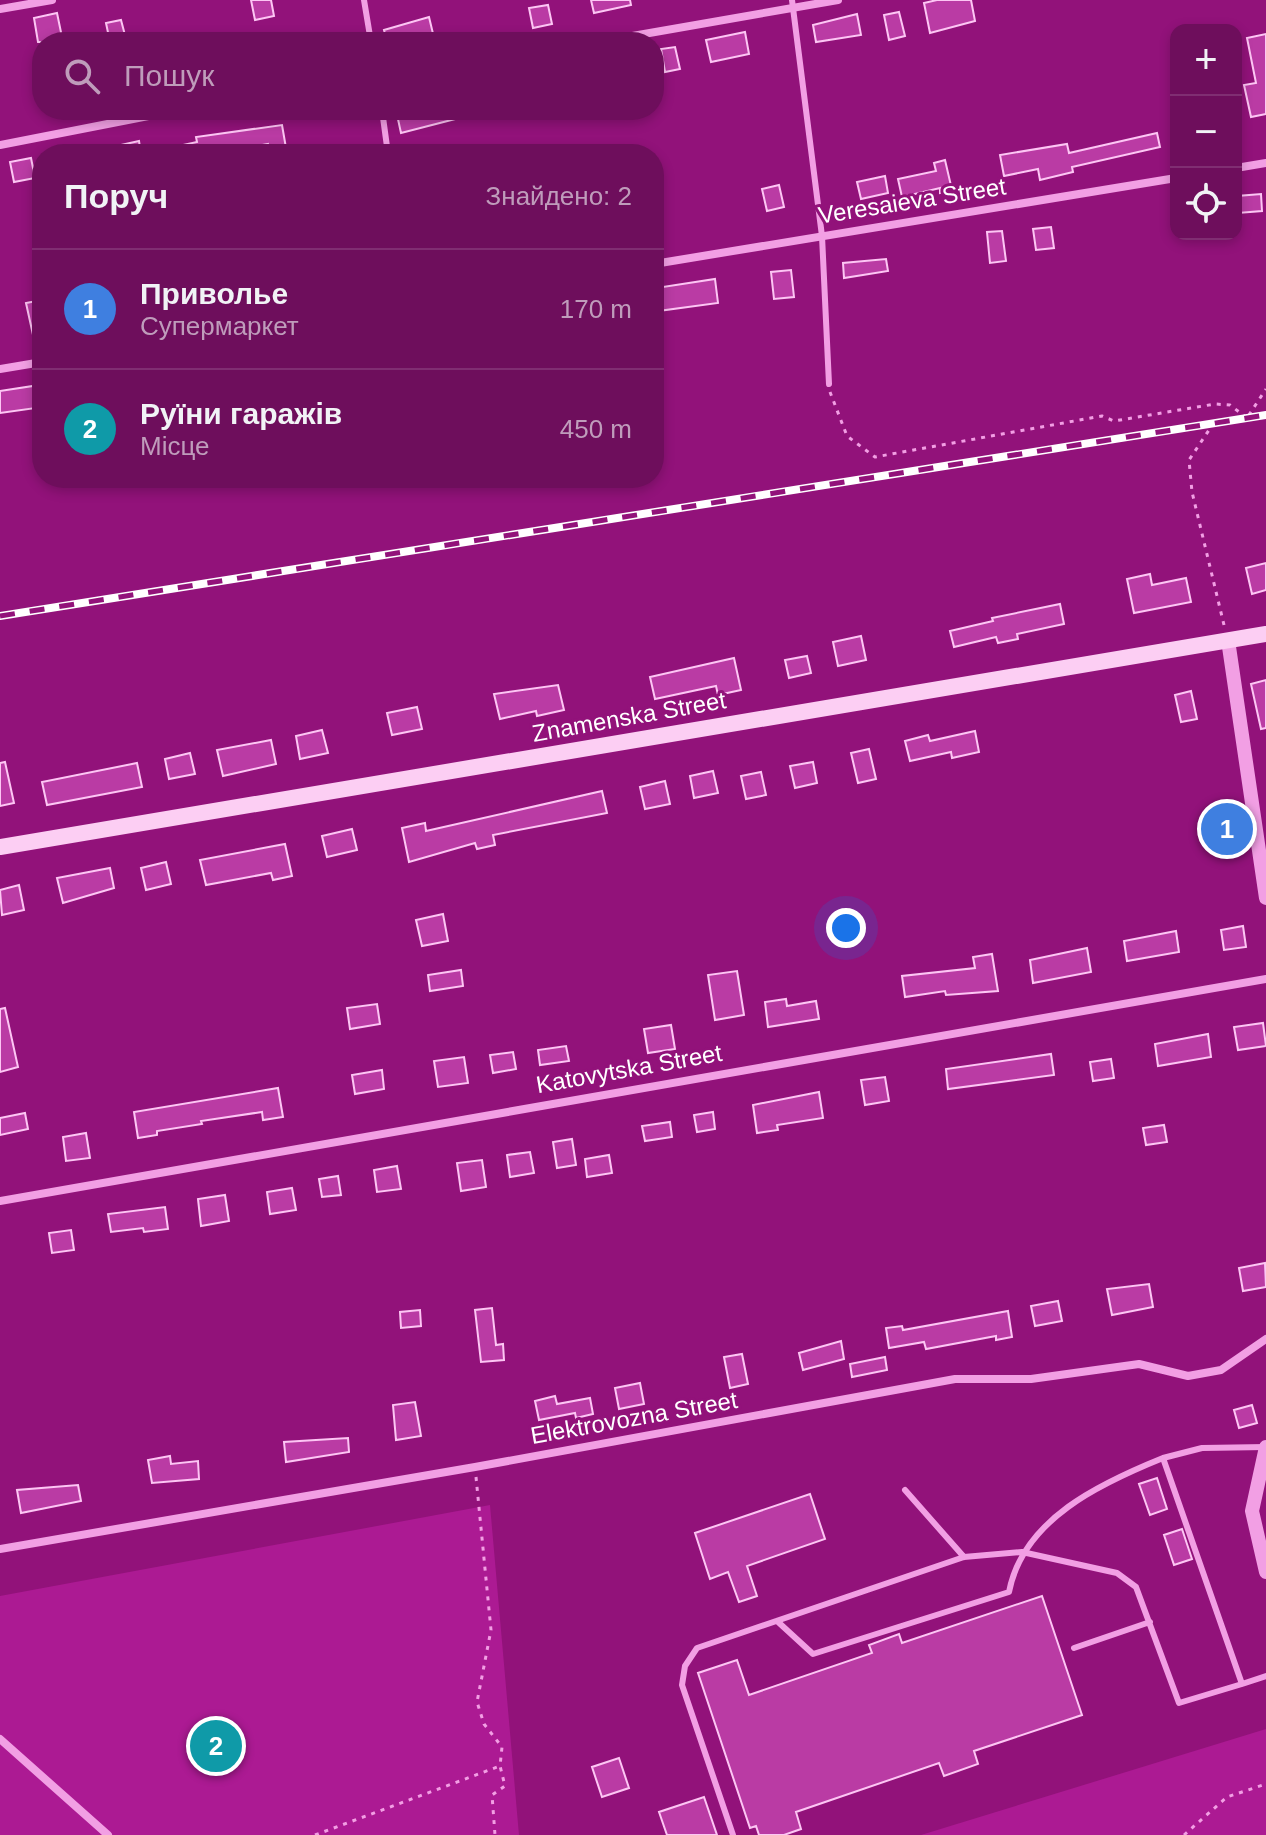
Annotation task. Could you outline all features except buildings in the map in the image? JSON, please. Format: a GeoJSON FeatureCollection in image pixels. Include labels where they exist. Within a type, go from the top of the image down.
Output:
{"type":"FeatureCollection","features":[{"type":"Feature","properties":{"kind":"main road","name":"Znamenska Street"},"geometry":{"type":"LineString","coordinates":[[0,847],[1266,634]]}},
{"type":"Feature","properties":{"kind":"street"},"geometry":{"type":"LineString","coordinates":[[0,9],[52,0]]}},
{"type":"Feature","properties":{"kind":"street"},"geometry":{"type":"LineString","coordinates":[[649,32],[793,4],[838,0]]}},
{"type":"Feature","properties":{"kind":"street"},"geometry":{"type":"LineString","coordinates":[[0,145],[128,120]]}},
{"type":"Feature","properties":{"kind":"street"},"geometry":{"type":"LineString","coordinates":[[1242,167],[1266,163]]}},
{"type":"Feature","properties":{"kind":"street","name":"Veresaieva Street"},"geometry":{"type":"LineString","coordinates":[[664,262],[1170,179]]}},
{"type":"Feature","properties":{"kind":"street"},"geometry":{"type":"LineString","coordinates":[[0,369],[32,364]]}},
{"type":"Feature","properties":{"kind":"street"},"geometry":{"type":"LineString","coordinates":[[1228,640],[1266,898]]}},
{"type":"Feature","properties":{"kind":"street","name":"Katovytska Street"},"geometry":{"type":"LineString","coordinates":[[0,1201],[1266,979]]}},
{"type":"Feature","properties":{"kind":"street","name":"Elektrovozna Street"},"geometry":{"type":"LineString","coordinates":[[0,1549],[475,1467],[955,1379],[1031,1379],[1139,1364],[1188,1376],[1221,1370],[1266,1339]]}},
{"type":"Feature","properties":{"kind":"street"},"geometry":{"type":"LineString","coordinates":[[1266,1447],[1252,1511],[1266,1572]]}},
{"type":"Feature","properties":{"kind":"street"},"geometry":{"type":"LineString","coordinates":[[0,1739],[108,1835]]}},
{"type":"Feature","properties":{"kind":"lane"},"geometry":{"type":"LineString","coordinates":[[364,0],[369,32]]}},
{"type":"Feature","properties":{"kind":"lane"},"geometry":{"type":"LineString","coordinates":[[793,4],[822,236],[829,384]]}},
{"type":"Feature","properties":{"kind":"lane"},"geometry":{"type":"LineString","coordinates":[[383,120],[387,144]]}},
{"type":"Feature","properties":{"kind":"lane"},"geometry":{"type":"LineString","coordinates":[[777,1621],[813,1654],[1009,1592],[1022,1552],[1093,1488],[1163,1458],[1202,1448],[1266,1447]]}},
{"type":"Feature","properties":{"kind":"lane"},"geometry":{"type":"LineString","coordinates":[[1163,1458],[1242,1684]]}},
{"type":"Feature","properties":{"kind":"lane"},"geometry":{"type":"LineString","coordinates":[[905,1490],[964,1557]]}},
{"type":"Feature","properties":{"kind":"lane"},"geometry":{"type":"LineString","coordinates":[[733,1835],[682,1685],[685,1666],[697,1648],[964,1557],[1022,1552],[1117,1573],[1136,1587],[1179,1703],[1266,1676]]}},
{"type":"Feature","properties":{"kind":"lane"},"geometry":{"type":"LineString","coordinates":[[1074,1648],[1150,1622]]}},
{"type":"Feature","properties":{"kind":"path"},"geometry":{"type":"LineString","coordinates":[[829,384],[833,407],[847,436],[875,457],[1102,416],[1114,421],[1215,404],[1230,405],[1247,418]]}},
{"type":"Feature","properties":{"kind":"path"},"geometry":{"type":"LineString","coordinates":[[1228,640],[1192,492],[1189,460],[1213,424],[1247,418],[1266,389]]}},
{"type":"Feature","properties":{"kind":"path"},"geometry":{"type":"LineString","coordinates":[[475,1467],[491,1630],[477,1702],[484,1724],[502,1747],[500,1766],[505,1786],[492,1795],[495,1835]]}},
{"type":"Feature","properties":{"kind":"path"},"geometry":{"type":"LineString","coordinates":[[315,1835],[500,1766]]}},
{"type":"Feature","properties":{"kind":"path"},"geometry":{"type":"LineString","coordinates":[[1184,1835],[1227,1797],[1266,1784]]}},
{"type":"Feature","properties":{"kind":"shaded area"},"geometry":{"type":"Polygon","coordinates":[[[490,1505],[519,1835],[0,1835],[0,1596],[490,1505]]]}},
{"type":"Feature","properties":{"kind":"shaded area"},"geometry":{"type":"Polygon","coordinates":[[[1266,1729],[1266,1835],[921,1835],[1266,1729]]]}},
{"type":"Feature","properties":{"kind":"railway"},"geometry":{"type":"LineString","coordinates":[[0,616],[1266,415]]}},
{"type":"Feature","properties":{"kind":"place","name":"Приволье"},"geometry":{"type":"Point","coordinates":[1227,829]}},
{"type":"Feature","properties":{"kind":"place","name":"Руїни гаражів"},"geometry":{"type":"Point","coordinates":[216,1746]}}]}
